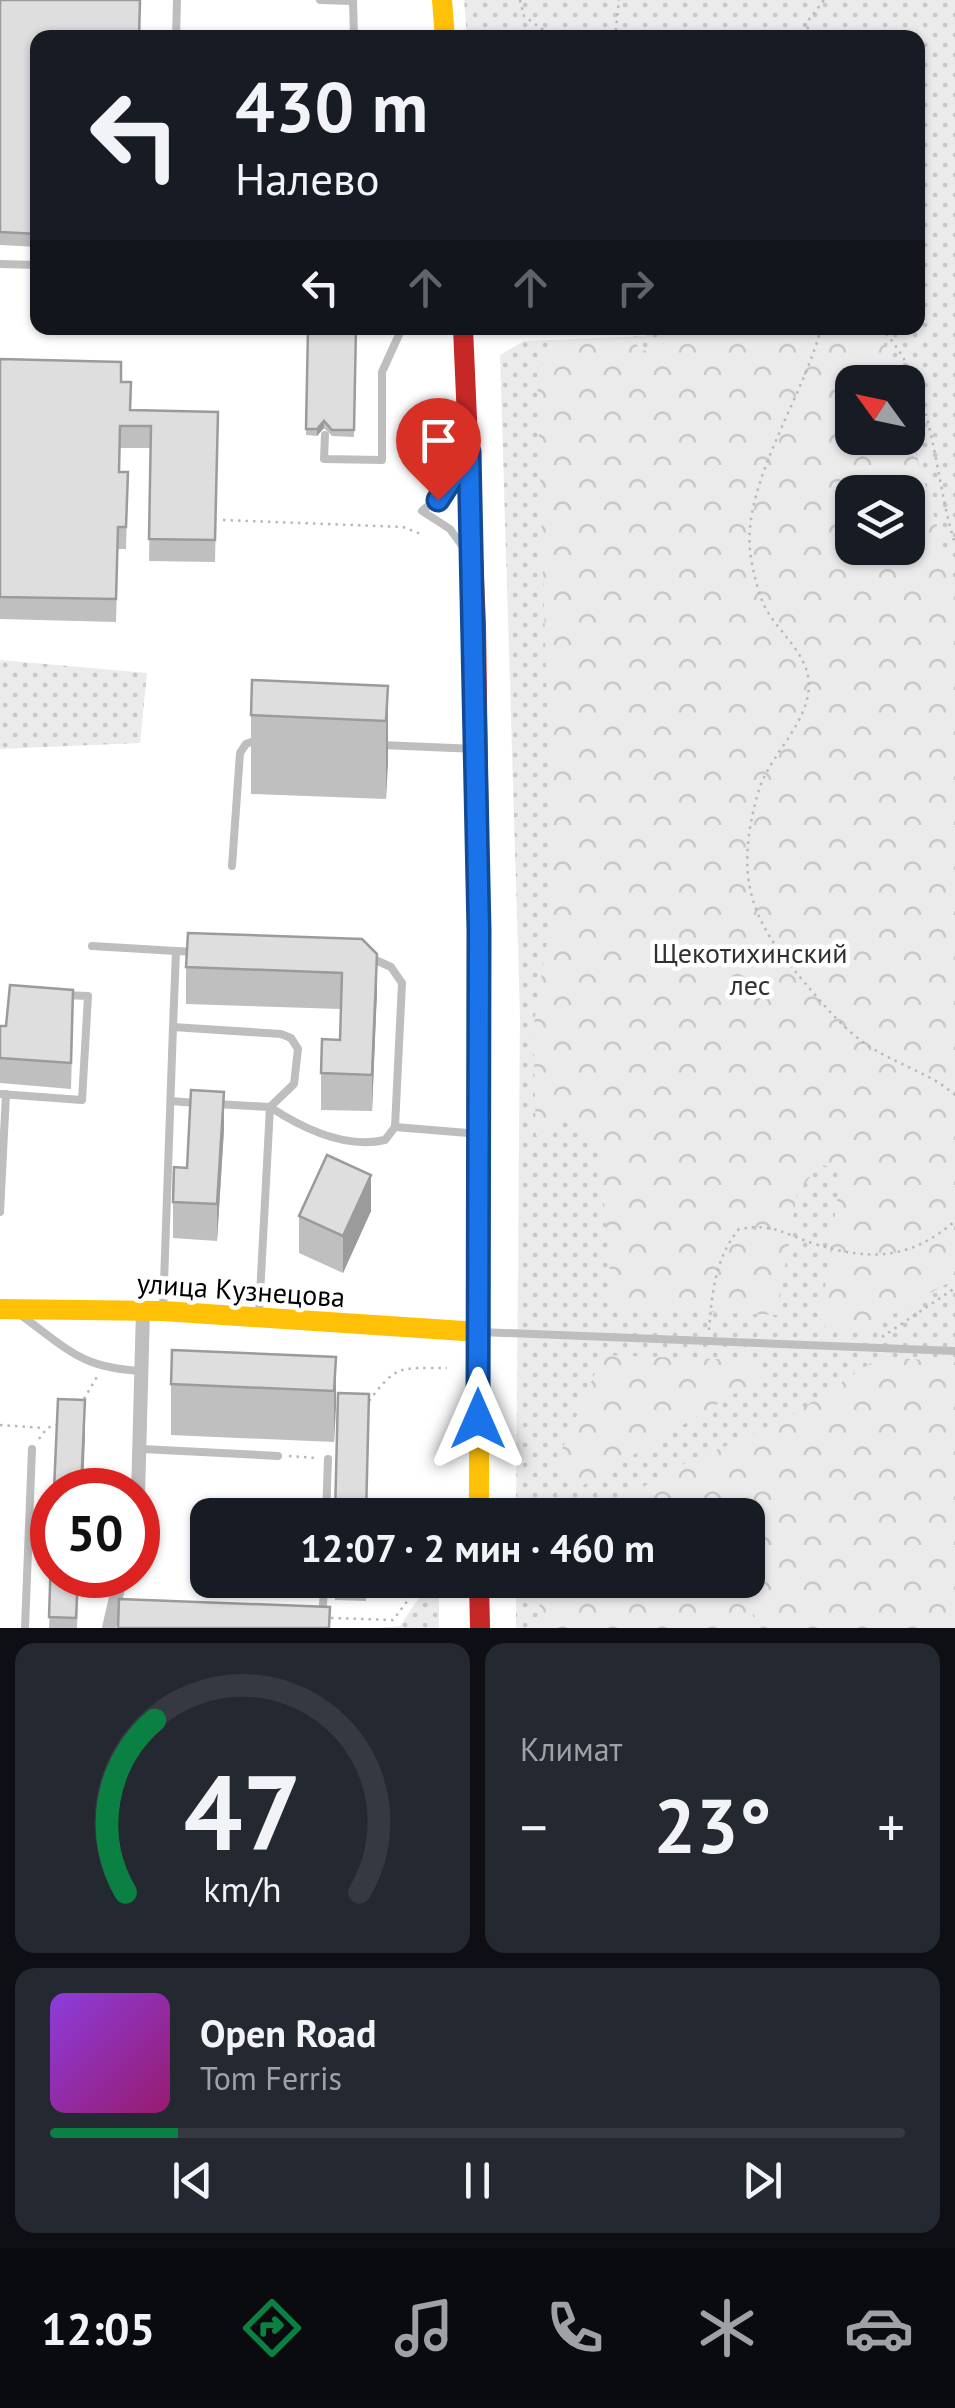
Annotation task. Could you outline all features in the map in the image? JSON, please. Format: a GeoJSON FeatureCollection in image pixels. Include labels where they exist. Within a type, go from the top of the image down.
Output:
{"type":"FeatureCollection","features":[{"type":"Feature","properties":{"kind":"main road"},"geometry":{"type":"LineString","coordinates":[[442,0],[444,30]]}},
{"type":"Feature","properties":{"kind":"main road"},"geometry":{"type":"LineString","coordinates":[[463,335],[476,749],[479,1498]]}},
{"type":"Feature","properties":{"kind":"main road","name":"улица Кузнецова"},"geometry":{"type":"LineString","coordinates":[[6,1309],[153,1311],[478,1332]]}},
{"type":"Feature","properties":{"kind":"main road"},"geometry":{"type":"LineString","coordinates":[[480,1598],[480,1628]]}},
{"type":"Feature","properties":{"kind":"street"},"geometry":{"type":"LineString","coordinates":[[140,1468],[141,1371],[153,1311]]}},
{"type":"Feature","properties":{"kind":"street"},"geometry":{"type":"LineString","coordinates":[[109,1628],[116,1598]]}},
{"type":"Feature","properties":{"kind":"lane"},"geometry":{"type":"LineString","coordinates":[[176,30],[177,0]]}},
{"type":"Feature","properties":{"kind":"lane"},"geometry":{"type":"LineString","coordinates":[[320,0],[352,0],[354,30]]}},
{"type":"Feature","properties":{"kind":"lane"},"geometry":{"type":"LineString","coordinates":[[0,264],[30,265]]}},
{"type":"Feature","properties":{"kind":"lane"},"geometry":{"type":"LineString","coordinates":[[325,435],[324,459],[382,460],[382,372],[399,335]]}},
{"type":"Feature","properties":{"kind":"lane"},"geometry":{"type":"LineString","coordinates":[[469,452],[451,486],[422,511],[450,529],[473,565]]}},
{"type":"Feature","properties":{"kind":"lane"},"geometry":{"type":"LineString","coordinates":[[232,866],[240,753],[253,740],[272,740]]}},
{"type":"Feature","properties":{"kind":"lane"},"geometry":{"type":"LineString","coordinates":[[366,744],[476,749]]}},
{"type":"Feature","properties":{"kind":"lane"},"geometry":{"type":"LineString","coordinates":[[92,946],[215,952]]}},
{"type":"Feature","properties":{"kind":"lane"},"geometry":{"type":"LineString","coordinates":[[153,1311],[171,1101],[176,951]]}},
{"type":"Feature","properties":{"kind":"lane"},"geometry":{"type":"LineString","coordinates":[[171,1101],[270,1107],[294,1123],[367,1144],[385,1140],[395,1127],[402,982],[391,967],[372,957],[352,956]]}},
{"type":"Feature","properties":{"kind":"lane"},"geometry":{"type":"LineString","coordinates":[[0,1212],[3,1094],[82,1100],[88,996],[52,994]]}},
{"type":"Feature","properties":{"kind":"lane"},"geometry":{"type":"LineString","coordinates":[[172,1027],[292,1038],[298,1050],[294,1084],[270,1107],[259,1318]]}},
{"type":"Feature","properties":{"kind":"lane"},"geometry":{"type":"LineString","coordinates":[[395,1127],[480,1134]]}},
{"type":"Feature","properties":{"kind":"lane"},"geometry":{"type":"LineString","coordinates":[[6,1309],[102,1369],[141,1371]]}},
{"type":"Feature","properties":{"kind":"lane"},"geometry":{"type":"LineString","coordinates":[[478,1332],[955,1350]]}},
{"type":"Feature","properties":{"kind":"lane"},"geometry":{"type":"LineString","coordinates":[[25,1628],[32,1449]]}},
{"type":"Feature","properties":{"kind":"lane"},"geometry":{"type":"LineString","coordinates":[[142,1449],[278,1456]]}},
{"type":"Feature","properties":{"kind":"lane"},"geometry":{"type":"LineString","coordinates":[[327,1498],[328,1459]]}},
{"type":"Feature","properties":{"kind":"lane"},"geometry":{"type":"LineString","coordinates":[[323,1623],[324,1598]]}},
{"type":"Feature","properties":{"kind":"path"},"geometry":{"type":"LineString","coordinates":[[520,0],[524,16],[543,30]]}},
{"type":"Feature","properties":{"kind":"path"},"geometry":{"type":"LineString","coordinates":[[615,30],[619,0]]}},
{"type":"Feature","properties":{"kind":"path"},"geometry":{"type":"LineString","coordinates":[[802,30],[824,0]]}},
{"type":"Feature","properties":{"kind":"path"},"geometry":{"type":"LineString","coordinates":[[806,26],[810,30]]}},
{"type":"Feature","properties":{"kind":"path"},"geometry":{"type":"LineString","coordinates":[[818,335],[754,508],[750,547],[757,589],[768,612],[799,652],[809,693],[797,722],[768,764],[758,792],[749,831],[746,874],[753,910],[770,943],[819,999],[860,1040],[955,1095]]}},
{"type":"Feature","properties":{"kind":"path"},"geometry":{"type":"LineString","coordinates":[[888,335],[925,402],[942,502],[955,544]]}},
{"type":"Feature","properties":{"kind":"path"},"geometry":{"type":"LineString","coordinates":[[223,520],[403,527],[421,534]]}},
{"type":"Feature","properties":{"kind":"path"},"geometry":{"type":"LineString","coordinates":[[709,1339],[712,1289],[725,1246],[739,1229],[780,1228],[812,1243],[884,1257],[921,1246],[955,1221]]}},
{"type":"Feature","properties":{"kind":"path"},"geometry":{"type":"LineString","coordinates":[[868,1346],[955,1288]]}},
{"type":"Feature","properties":{"kind":"path"},"geometry":{"type":"LineString","coordinates":[[360,1413],[389,1374],[400,1369],[447,1368]]}},
{"type":"Feature","properties":{"kind":"path"},"geometry":{"type":"LineString","coordinates":[[82,1403],[102,1369]]}},
{"type":"Feature","properties":{"kind":"path"},"geometry":{"type":"LineString","coordinates":[[0,1424],[47,1428],[72,1420]]}},
{"type":"Feature","properties":{"kind":"path"},"geometry":{"type":"LineString","coordinates":[[32,1449],[47,1428]]}},
{"type":"Feature","properties":{"kind":"path"},"geometry":{"type":"LineString","coordinates":[[278,1456],[328,1459]]}},
{"type":"Feature","properties":{"kind":"path"},"geometry":{"type":"LineString","coordinates":[[323,1623],[393,1620],[410,1598]]}},
{"type":"Feature","properties":{"kind":"path"},"geometry":{"type":"LineString","coordinates":[[371,1620],[372,1628]]}},
{"type":"Feature","properties":{"kind":"green space","name":"Щекотихинский лес"},"geometry":{"type":"Polygon","coordinates":[[[464,0],[955,0],[955,1628],[516,1628],[516,1598],[765,1598],[765,1498],[516,1498],[520,1016],[500,355],[524,341],[646,335],[925,335],[925,30],[466,30],[464,0]]]}},
{"type":"Feature","properties":{"kind":"green space","name":"Щекотихинский лес"},"geometry":{"type":"Polygon","coordinates":[[[668,335],[881,335],[890,365],[835,365],[835,455],[917,455],[922,475],[835,475],[835,565],[925,565],[925,484],[955,589],[955,1279],[862,1332],[820,1326],[841,1171],[820,1164],[797,1194],[777,1315],[613,1308],[599,1143],[567,1119],[536,1136],[533,1029],[553,904],[537,372],[561,341],[626,337],[645,351],[665,343],[668,335]]]}},
{"type":"Feature","properties":{"kind":"green space"},"geometry":{"type":"Polygon","coordinates":[[[0,660],[147,673],[140,743],[0,749],[0,660]]]}},
{"type":"Feature","properties":{"kind":"green space"},"geometry":{"type":"Polygon","coordinates":[[[603,1355],[743,1360],[762,1377],[577,1489],[556,1463],[603,1355]]]}},
{"type":"Feature","properties":{"kind":"green space"},"geometry":{"type":"Polygon","coordinates":[[[880,1357],[955,1362],[955,1628],[761,1628],[753,1613],[748,1628],[540,1628],[539,1598],[765,1598],[765,1498],[625,1498],[684,1464],[783,1421],[880,1357]]]}},
{"type":"Feature","properties":{"kind":"green space"},"geometry":{"type":"Polygon","coordinates":[[[419,1598],[439,1598],[439,1628],[378,1628],[400,1626],[419,1598]]]}},
{"type":"Feature","properties":{"kind":"building"},"geometry":{"type":"Polygon","coordinates":[[[0,0],[140,0],[139,30],[30,30],[30,234],[0,232],[0,0]]]}},
{"type":"Feature","properties":{"kind":"building"},"geometry":{"type":"Polygon","coordinates":[[[308,335],[356,335],[354,430],[332,430],[324,421],[317,429],[306,429],[308,335]]]}},
{"type":"Feature","properties":{"kind":"building"},"geometry":{"type":"Polygon","coordinates":[[[0,359],[121,362],[121,382],[131,382],[130,410],[218,412],[215,540],[149,539],[151,426],[120,426],[119,472],[128,472],[126,527],[118,527],[116,599],[0,597],[0,359]]]}},
{"type":"Feature","properties":{"kind":"building"},"geometry":{"type":"Polygon","coordinates":[[[252,680],[388,686],[386,721],[251,715],[252,680]]]}},
{"type":"Feature","properties":{"kind":"building"},"geometry":{"type":"Polygon","coordinates":[[[188,933],[362,939],[377,954],[372,1075],[321,1073],[322,1039],[340,1040],[342,973],[186,967],[188,933]]]}},
{"type":"Feature","properties":{"kind":"building"},"geometry":{"type":"Polygon","coordinates":[[[10,985],[73,990],[71,1063],[0,1058],[0,1026],[6,1026],[10,985]]]}},
{"type":"Feature","properties":{"kind":"building"},"geometry":{"type":"Polygon","coordinates":[[[191,1090],[224,1092],[217,1204],[173,1202],[174,1167],[187,1168],[191,1090]]]}},
{"type":"Feature","properties":{"kind":"building"},"geometry":{"type":"Polygon","coordinates":[[[327,1155],[371,1175],[343,1236],[299,1216],[327,1155]]]}},
{"type":"Feature","properties":{"kind":"building"},"geometry":{"type":"Polygon","coordinates":[[[172,1350],[336,1357],[334,1391],[171,1384],[172,1350]]]}},
{"type":"Feature","properties":{"kind":"building"},"geometry":{"type":"Polygon","coordinates":[[[338,1393],[369,1394],[366,1498],[335,1498],[338,1393]]]}},
{"type":"Feature","properties":{"kind":"building"},"geometry":{"type":"Polygon","coordinates":[[[58,1399],[85,1400],[82,1468],[55,1468],[58,1399]]]}},
{"type":"Feature","properties":{"kind":"building"},"geometry":{"type":"Polygon","coordinates":[[[50,1598],[77,1598],[76,1618],[49,1617],[50,1598]]]}},
{"type":"Feature","properties":{"kind":"building"},"geometry":{"type":"Polygon","coordinates":[[[119,1599],[330,1607],[329,1628],[118,1628],[119,1599]]]}},
{"type":"Feature","properties":{"kind":"traffic: slow"},"geometry":{"type":"LineString","coordinates":[[442,0],[444,30]]}},
{"type":"Feature","properties":{"kind":"traffic: slow"},"geometry":{"type":"LineString","coordinates":[[479,1498],[480,925]]}},
{"type":"Feature","properties":{"kind":"traffic: slow"},"geometry":{"type":"LineString","coordinates":[[0,1309],[163,1311],[479,1332]]}},
{"type":"Feature","properties":{"kind":"traffic: jam"},"geometry":{"type":"LineString","coordinates":[[463,335],[476,624],[480,925]]}},
{"type":"Feature","properties":{"kind":"traffic: jam"},"geometry":{"type":"LineString","coordinates":[[479,1598],[480,1628]]}},
{"type":"Feature","properties":{"kind":"route"},"geometry":{"type":"LineString","coordinates":[[438,500],[451,486],[469,452],[479,931],[478,1419]]}}]}
